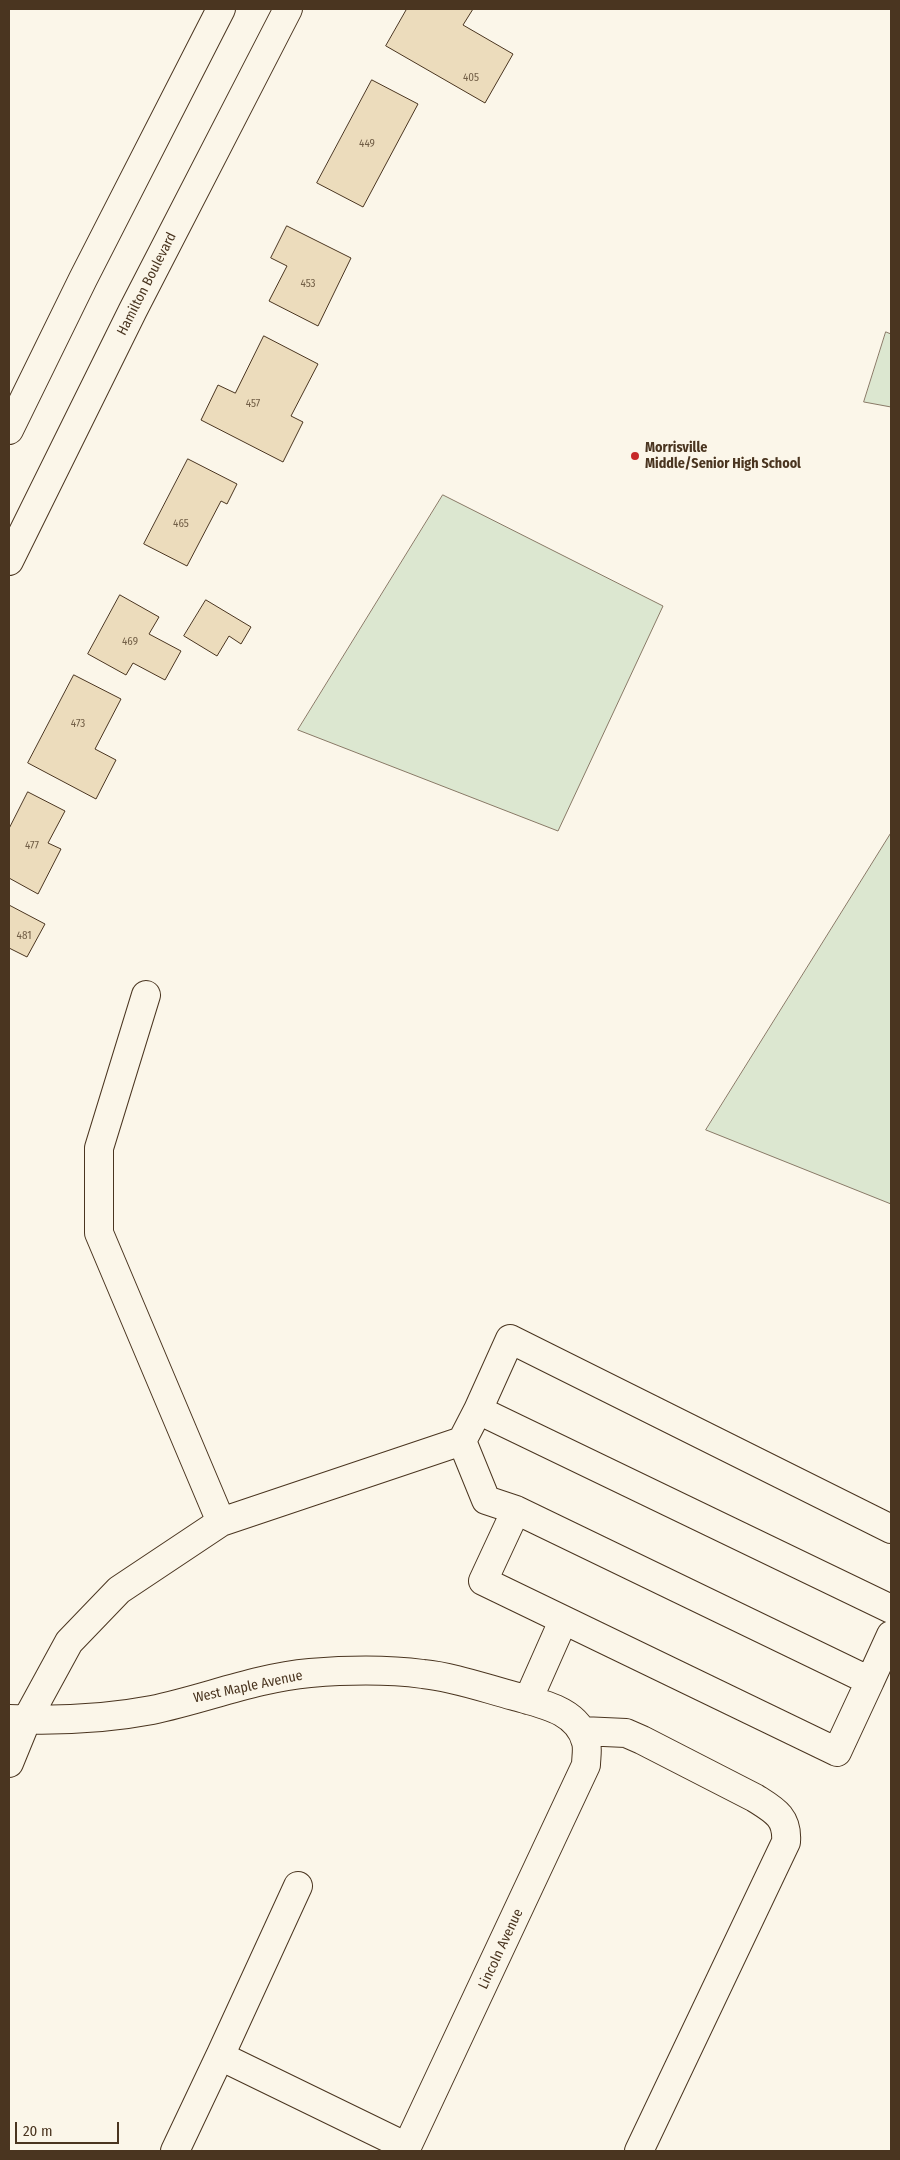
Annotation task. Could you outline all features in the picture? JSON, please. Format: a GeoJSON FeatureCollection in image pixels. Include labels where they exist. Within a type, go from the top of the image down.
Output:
{"type":"FeatureCollection","features":[{"type":"Feature","properties":{"kind":"street"},"geometry":{"type":"LineString","coordinates":[[9,430],[87,271],[221,9]]}},
{"type":"Feature","properties":{"kind":"street","name":"Hamilton Boulevard"},"geometry":{"type":"LineString","coordinates":[[11,551],[288,9]]}},
{"type":"Feature","properties":{"kind":"street"},"geometry":{"type":"LineString","coordinates":[[146,995],[99,1148],[99,1233],[221,1522]]}},
{"type":"Feature","properties":{"kind":"street"},"geometry":{"type":"LineString","coordinates":[[9,1763],[18,1719],[69,1642],[119,1590],[221,1522],[462,1441],[510,1339],[891,1529]]}},
{"type":"Feature","properties":{"kind":"street"},"geometry":{"type":"LineString","coordinates":[[478,1410],[891,1609]]}},
{"type":"Feature","properties":{"kind":"street"},"geometry":{"type":"LineString","coordinates":[[462,1441],[486,1500],[516,1510],[870,1681]]}},
{"type":"Feature","properties":{"kind":"street"},"geometry":{"type":"LineString","coordinates":[[516,1510],[483,1581],[837,1752],[891,1634]]}},
{"type":"Feature","properties":{"kind":"street"},"geometry":{"type":"LineString","coordinates":[[528,1700],[563,1621]]}},
{"type":"Feature","properties":{"kind":"street","name":"West Maple Avenue"},"geometry":{"type":"LineString","coordinates":[[18,1719],[79,1719],[152,1710],[251,1683],[308,1674],[365,1670],[451,1678],[557,1709],[576,1722],[584,1738]]}},
{"type":"Feature","properties":{"kind":"street"},"geometry":{"type":"LineString","coordinates":[[584,1738],[626,1733],[642,1740],[755,1798],[783,1819],[787,1831],[786,1842],[639,2151]]}},
{"type":"Feature","properties":{"kind":"street","name":"Lincoln Avenue"},"geometry":{"type":"LineString","coordinates":[[406,2149],[586,1765],[584,1738]]}},
{"type":"Feature","properties":{"kind":"street"},"geometry":{"type":"LineString","coordinates":[[175,2151],[298,1886]]}},
{"type":"Feature","properties":{"kind":"street"},"geometry":{"type":"LineString","coordinates":[[220,2056],[406,2149]]}},
{"type":"Feature","properties":{"kind":"green space"},"geometry":{"type":"Polygon","coordinates":[[[886,332],[891,334],[891,407],[864,402],[886,332]]]}},
{"type":"Feature","properties":{"kind":"green space"},"geometry":{"type":"Polygon","coordinates":[[[443,495],[663,606],[558,831],[298,730],[443,495]]]}},
{"type":"Feature","properties":{"kind":"green space"},"geometry":{"type":"Polygon","coordinates":[[[891,833],[891,1204],[706,1130],[891,833]]]}},
{"type":"Feature","properties":{"kind":"building"},"geometry":{"type":"Polygon","coordinates":[[[407,9],[473,9],[463,25],[513,54],[485,103],[386,46],[407,9]]]}},
{"type":"Feature","properties":{"kind":"building"},"geometry":{"type":"Polygon","coordinates":[[[372,80],[418,104],[363,207],[317,183],[372,80]]]}},
{"type":"Feature","properties":{"kind":"building"},"geometry":{"type":"Polygon","coordinates":[[[287,226],[351,258],[318,326],[269,301],[287,266],[271,258],[287,226]]]}},
{"type":"Feature","properties":{"kind":"building"},"geometry":{"type":"Polygon","coordinates":[[[264,336],[318,364],[291,416],[303,422],[283,462],[201,420],[218,385],[235,393],[264,336]]]}},
{"type":"Feature","properties":{"kind":"building"},"geometry":{"type":"Polygon","coordinates":[[[188,459],[237,484],[227,504],[221,501],[187,566],[144,544],[188,459]]]}},
{"type":"Feature","properties":{"kind":"building"},"geometry":{"type":"Polygon","coordinates":[[[120,595],[159,617],[149,634],[181,651],[165,680],[133,663],[126,675],[88,654],[120,595]]]}},
{"type":"Feature","properties":{"kind":"building"},"geometry":{"type":"Polygon","coordinates":[[[206,600],[251,627],[241,644],[229,636],[217,656],[184,636],[206,600]]]}},
{"type":"Feature","properties":{"kind":"building"},"geometry":{"type":"Polygon","coordinates":[[[74,675],[121,699],[95,749],[116,760],[96,799],[28,763],[74,675]]]}},
{"type":"Feature","properties":{"kind":"building"},"geometry":{"type":"Polygon","coordinates":[[[28,792],[65,811],[48,843],[61,849],[38,894],[9,878],[9,829],[28,792]]]}},
{"type":"Feature","properties":{"kind":"building"},"geometry":{"type":"Polygon","coordinates":[[[9,905],[45,924],[27,957],[9,948],[9,905]]]}},
{"type":"Feature","properties":{"kind":"place","name":"Morrisville Middle/Senior High School"},"geometry":{"type":"Point","coordinates":[635,456]}}]}
